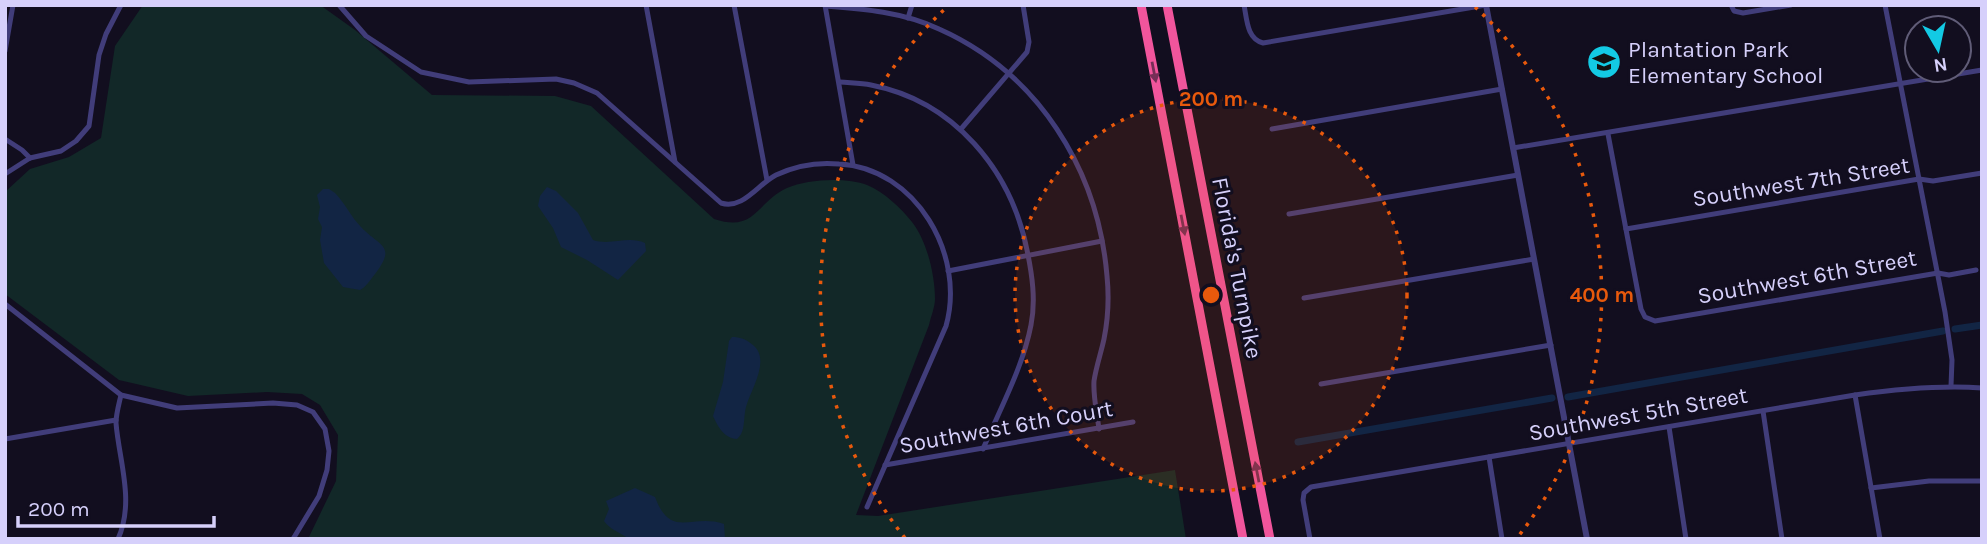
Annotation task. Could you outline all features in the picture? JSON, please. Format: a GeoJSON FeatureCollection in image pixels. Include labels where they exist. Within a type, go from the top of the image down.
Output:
{"type":"FeatureCollection","features":[{"type":"Feature","properties":{"kind":"highway","name":"Florida's Turnpike"},"geometry":{"type":"LineString","coordinates":[[1141,5],[1243,539]]}},
{"type":"Feature","properties":{"kind":"highway","name":"Florida's Turnpike"},"geometry":{"type":"LineString","coordinates":[[1167,5],[1270,539]]}},
{"type":"Feature","properties":{"kind":"street"},"geometry":{"type":"LineString","coordinates":[[5,51],[13,5]]}},
{"type":"Feature","properties":{"kind":"street"},"geometry":{"type":"LineString","coordinates":[[5,174],[30,159],[61,150],[76,141],[89,126],[99,55],[121,5]]}},
{"type":"Feature","properties":{"kind":"street"},"geometry":{"type":"LineString","coordinates":[[339,5],[366,36],[422,72],[469,82],[556,79],[597,93],[721,203],[729,206],[741,201],[767,180],[796,167],[815,164],[853,165],[876,172],[900,187],[923,210],[940,238],[951,295],[946,326],[867,507]]}},
{"type":"Feature","properties":{"kind":"street"},"geometry":{"type":"LineString","coordinates":[[646,5],[675,162]]}},
{"type":"Feature","properties":{"kind":"street"},"geometry":{"type":"LineString","coordinates":[[734,5],[767,180]]}},
{"type":"Feature","properties":{"kind":"street"},"geometry":{"type":"LineString","coordinates":[[908,18],[912,5]]}},
{"type":"Feature","properties":{"kind":"street"},"geometry":{"type":"LineString","coordinates":[[961,129],[1023,59],[1030,42],[1023,5]]}},
{"type":"Feature","properties":{"kind":"street"},"geometry":{"type":"LineString","coordinates":[[1244,5],[1251,36],[1255,41],[1263,43],[1486,5],[1587,539]]}},
{"type":"Feature","properties":{"kind":"street"},"geometry":{"type":"LineString","coordinates":[[1733,8],[1743,13],[1791,5]]}},
{"type":"Feature","properties":{"kind":"street"},"geometry":{"type":"LineString","coordinates":[[1885,5],[1938,273],[1952,360],[1951,386]]}},
{"type":"Feature","properties":{"kind":"street"},"geometry":{"type":"LineString","coordinates":[[853,165],[825,6],[869,9],[938,28],[969,45],[1010,74],[1041,105],[1069,146],[1091,197],[1102,241],[1107,277],[1107,317],[1095,379],[1094,393],[1099,429]]}},
{"type":"Feature","properties":{"kind":"street"},"geometry":{"type":"LineString","coordinates":[[1513,148],[1982,70]]}},
{"type":"Feature","properties":{"kind":"street"},"geometry":{"type":"LineString","coordinates":[[839,82],[872,85],[927,105],[961,129],[990,162],[1006,187],[1023,229],[1033,291],[1031,324],[1024,351],[983,449]]}},
{"type":"Feature","properties":{"kind":"street"},"geometry":{"type":"LineString","coordinates":[[1272,128],[1502,89]]}},
{"type":"Feature","properties":{"kind":"street"},"geometry":{"type":"LineString","coordinates":[[1608,134],[1626,229]]}},
{"type":"Feature","properties":{"kind":"street"},"geometry":{"type":"LineString","coordinates":[[5,139],[30,159]]}},
{"type":"Feature","properties":{"kind":"street","name":"Southwest 7th Street"},"geometry":{"type":"LineString","coordinates":[[1626,229],[1919,179],[1933,181],[1982,173]]}},
{"type":"Feature","properties":{"kind":"street"},"geometry":{"type":"LineString","coordinates":[[1289,214],[1518,175]]}},
{"type":"Feature","properties":{"kind":"street","name":"Southwest 6th Street"},"geometry":{"type":"LineString","coordinates":[[1626,229],[1641,309],[1645,317],[1655,321],[1938,273],[1949,275],[1976,270]]}},
{"type":"Feature","properties":{"kind":"street"},"geometry":{"type":"LineString","coordinates":[[948,271],[1102,241]]}},
{"type":"Feature","properties":{"kind":"street"},"geometry":{"type":"LineString","coordinates":[[1304,298],[1534,259]]}},
{"type":"Feature","properties":{"kind":"street"},"geometry":{"type":"LineString","coordinates":[[5,304],[8,312],[121,395],[177,408],[273,403],[297,405],[313,412],[325,429],[329,450],[327,470],[319,496],[293,539]]}},
{"type":"Feature","properties":{"kind":"street"},"geometry":{"type":"LineString","coordinates":[[1321,384],[1551,345]]}},
{"type":"Feature","properties":{"kind":"street","name":"Southwest 5th Street"},"geometry":{"type":"LineString","coordinates":[[1310,539],[1303,500],[1304,493],[1311,487],[1902,388],[1982,388]]}},
{"type":"Feature","properties":{"kind":"street"},"geometry":{"type":"LineString","coordinates":[[118,539],[126,503],[125,475],[116,420],[121,395]]}},
{"type":"Feature","properties":{"kind":"street"},"geometry":{"type":"LineString","coordinates":[[1855,395],[1880,539]]}},
{"type":"Feature","properties":{"kind":"street"},"geometry":{"type":"LineString","coordinates":[[1763,411],[1782,539]]}},
{"type":"Feature","properties":{"kind":"street"},"geometry":{"type":"LineString","coordinates":[[5,439],[116,420]]}},
{"type":"Feature","properties":{"kind":"street","name":"Southwest 6th Court"},"geometry":{"type":"LineString","coordinates":[[885,465],[1133,422]]}},
{"type":"Feature","properties":{"kind":"street"},"geometry":{"type":"LineString","coordinates":[[1669,427],[1686,539]]}},
{"type":"Feature","properties":{"kind":"street"},"geometry":{"type":"LineString","coordinates":[[1489,457],[1502,539]]}},
{"type":"Feature","properties":{"kind":"street"},"geometry":{"type":"LineString","coordinates":[[1871,488],[1929,481],[1982,481]]}},
{"type":"Feature","properties":{"kind":"green space"},"geometry":{"type":"Polygon","coordinates":[[[143,5],[320,5],[355,30],[432,95],[555,96],[591,106],[714,219],[739,222],[747,219],[777,194],[805,183],[849,181],[873,188],[897,206],[917,230],[929,259],[935,299],[929,325],[856,515],[878,516],[1175,470],[1186,539],[308,539],[336,481],[338,435],[320,405],[302,394],[267,392],[188,396],[119,380],[5,294],[5,192],[30,169],[69,157],[101,138],[115,46],[143,5]]]}},
{"type":"Feature","properties":{"kind":"water"},"geometry":{"type":"Polygon","coordinates":[[[547,187],[556,191],[578,213],[593,240],[639,241],[645,243],[646,251],[618,280],[561,247],[553,228],[538,206],[540,196],[547,187]]]}},
{"type":"Feature","properties":{"kind":"water"},"geometry":{"type":"Polygon","coordinates":[[[323,189],[335,193],[357,223],[380,243],[385,252],[381,264],[360,290],[343,287],[324,263],[317,195],[323,189]]]}},
{"type":"Feature","properties":{"kind":"water"},"geometry":{"type":"Polygon","coordinates":[[[732,337],[750,343],[758,351],[760,358],[758,375],[746,407],[743,429],[737,439],[725,434],[713,416],[732,337]]]}},
{"type":"Feature","properties":{"kind":"water"},"geometry":{"type":"Polygon","coordinates":[[[635,488],[655,497],[661,510],[675,522],[712,521],[724,524],[725,539],[629,539],[604,521],[609,509],[606,501],[635,488]]]}},
{"type":"Feature","properties":{"kind":"waterway"},"geometry":{"type":"LineString","coordinates":[[1955,329],[1982,325]]}},
{"type":"Feature","properties":{"kind":"waterway"},"geometry":{"type":"LineString","coordinates":[[1568,397],[1943,331]]}},
{"type":"Feature","properties":{"kind":"waterway"},"geometry":{"type":"LineString","coordinates":[[1298,442],[1552,398]]}},
{"type":"Feature","properties":{"kind":"place","name":"Plantation Park Elementary School"},"geometry":{"type":"Point","coordinates":[1604,62]}}]}
